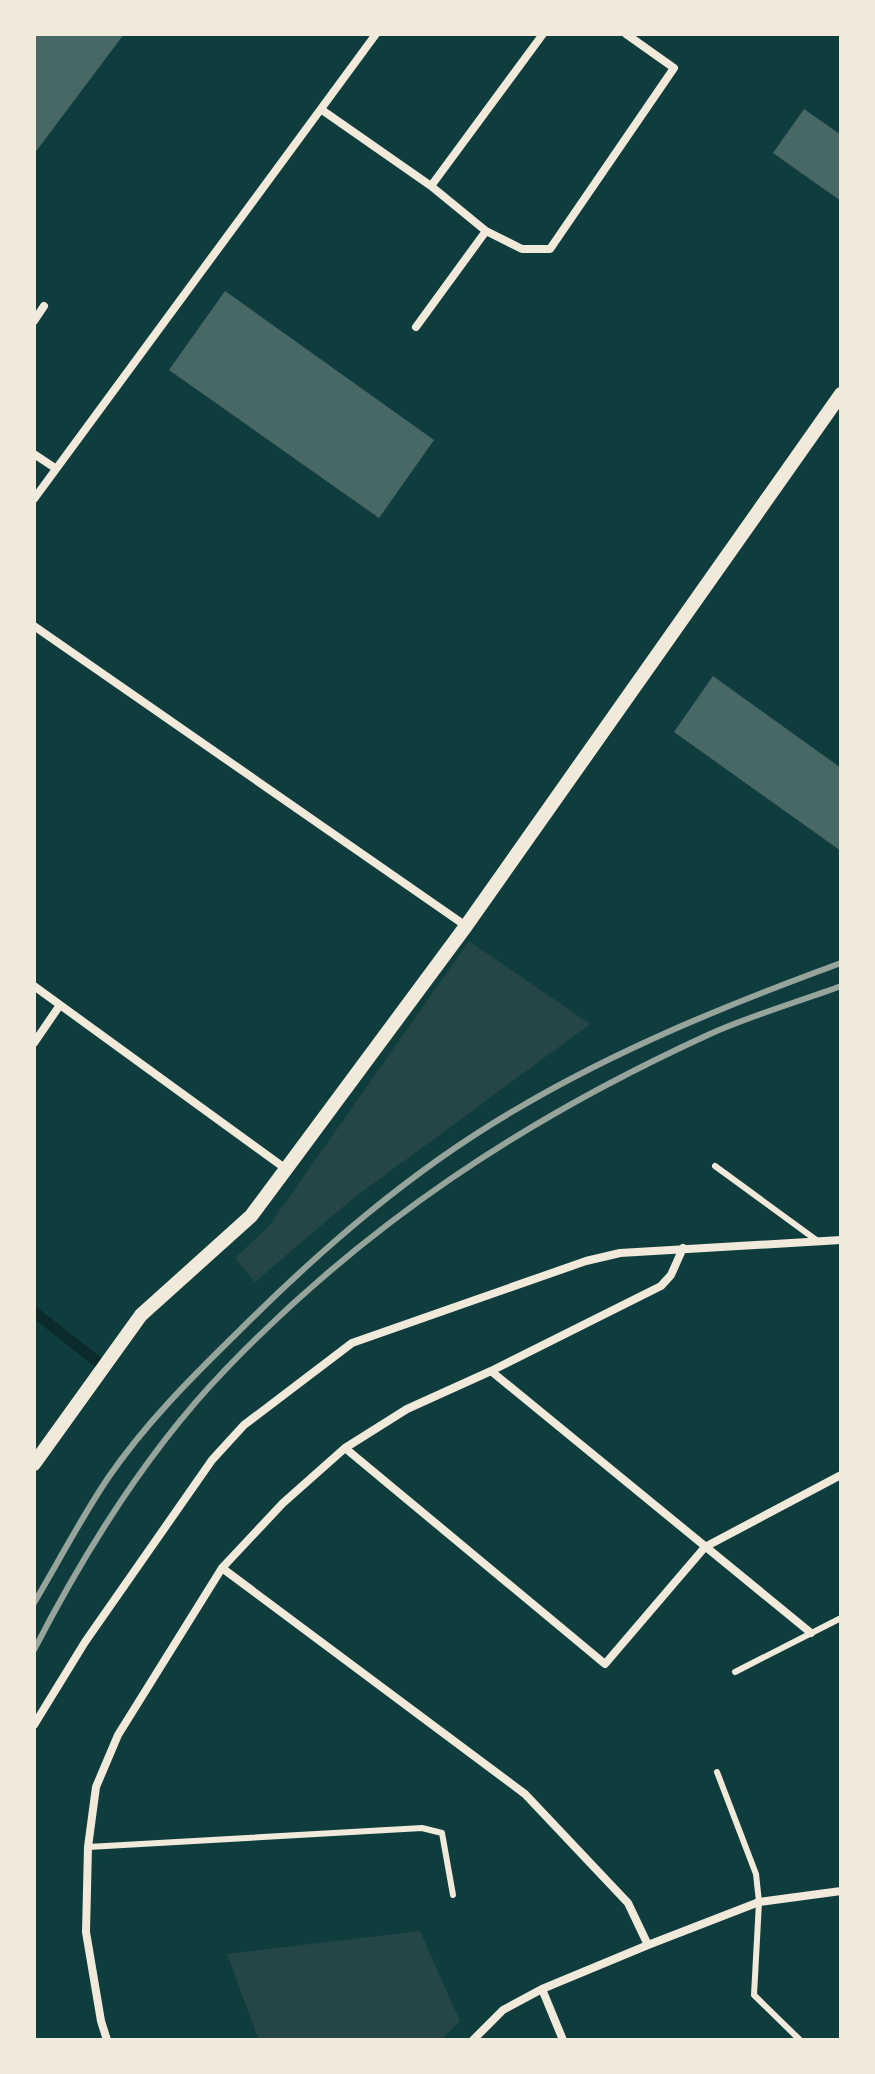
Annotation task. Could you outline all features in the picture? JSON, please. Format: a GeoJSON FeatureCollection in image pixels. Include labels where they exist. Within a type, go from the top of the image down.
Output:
{"type":"FeatureCollection","features":[{"type":"Feature","properties":{"kind":"street"},"geometry":{"type":"LineString","coordinates":[[34,499],[376,34]]}},
{"type":"Feature","properties":{"kind":"street"},"geometry":{"type":"LineString","coordinates":[[431,186],[543,34]]}},
{"type":"Feature","properties":{"kind":"street"},"geometry":{"type":"LineString","coordinates":[[322,110],[431,186],[486,231],[522,249],[550,249],[674,68],[626,34]]}},
{"type":"Feature","properties":{"kind":"street"},"geometry":{"type":"LineString","coordinates":[[416,327],[486,231]]}},
{"type":"Feature","properties":{"kind":"street"},"geometry":{"type":"LineString","coordinates":[[34,321],[44,306]]}},
{"type":"Feature","properties":{"kind":"street"},"geometry":{"type":"LineString","coordinates":[[34,1464],[141,1315],[251,1216],[466,926],[841,394]]}},
{"type":"Feature","properties":{"kind":"street"},"geometry":{"type":"LineString","coordinates":[[34,454],[55,468]]}},
{"type":"Feature","properties":{"kind":"street"},"geometry":{"type":"LineString","coordinates":[[34,626],[466,926]]}},
{"type":"Feature","properties":{"kind":"street"},"geometry":{"type":"LineString","coordinates":[[34,986],[286,1169]]}},
{"type":"Feature","properties":{"kind":"street"},"geometry":{"type":"LineString","coordinates":[[34,1043],[60,1005]]}},
{"type":"Feature","properties":{"kind":"street"},"geometry":{"type":"LineString","coordinates":[[34,1725],[85,1642],[212,1460],[244,1425],[352,1343],[557,1271],[620,1253],[841,1240]]}},
{"type":"Feature","properties":{"kind":"street"},"geometry":{"type":"LineString","coordinates":[[107,2040],[86,1932],[88,1847],[96,1787],[118,1735],[222,1568],[283,1503],[345,1448],[407,1409],[491,1371],[661,1286],[671,1275],[683,1248]]}},
{"type":"Feature","properties":{"kind":"street"},"geometry":{"type":"LineString","coordinates":[[491,1371],[811,1633]]}},
{"type":"Feature","properties":{"kind":"street"},"geometry":{"type":"LineString","coordinates":[[345,1448],[605,1664],[705,1547],[841,1475]]}},
{"type":"Feature","properties":{"kind":"street"},"geometry":{"type":"LineString","coordinates":[[222,1568],[525,1794],[628,1903],[648,1945]]}},
{"type":"Feature","properties":{"kind":"street"},"geometry":{"type":"LineString","coordinates":[[473,2040],[503,2010],[542,1989],[648,1945],[759,1902],[841,1891]]}},
{"type":"Feature","properties":{"kind":"street"},"geometry":{"type":"LineString","coordinates":[[542,1989],[563,2040]]}},
{"type":"Feature","properties":{"kind":"lane"},"geometry":{"type":"LineString","coordinates":[[715,1166],[819,1242]]}},
{"type":"Feature","properties":{"kind":"lane"},"geometry":{"type":"LineString","coordinates":[[735,1672],[841,1618]]}},
{"type":"Feature","properties":{"kind":"lane"},"geometry":{"type":"LineString","coordinates":[[717,1772],[756,1874],[759,1902],[754,1995],[800,2040]]}},
{"type":"Feature","properties":{"kind":"lane"},"geometry":{"type":"LineString","coordinates":[[88,1847],[422,1828],[442,1833],[453,1895]]}},
{"type":"Feature","properties":{"kind":"shaded area"},"geometry":{"type":"Polygon","coordinates":[[[469,941],[590,1024],[351,1200],[255,1282],[235,1258],[269,1226],[469,941]]]}},
{"type":"Feature","properties":{"kind":"shaded area"},"geometry":{"type":"Polygon","coordinates":[[[420,1931],[460,2021],[441,2040],[259,2040],[227,1954],[420,1931]]]}},
{"type":"Feature","properties":{"kind":"building"},"geometry":{"type":"Polygon","coordinates":[[[34,34],[124,34],[34,154],[34,34]]]}},
{"type":"Feature","properties":{"kind":"building"},"geometry":{"type":"Polygon","coordinates":[[[804,109],[841,135],[841,201],[773,153],[804,109]]]}},
{"type":"Feature","properties":{"kind":"building"},"geometry":{"type":"Polygon","coordinates":[[[225,291],[434,440],[379,518],[169,370],[225,291]]]}},
{"type":"Feature","properties":{"kind":"building"},"geometry":{"type":"Polygon","coordinates":[[[713,676],[841,768],[841,851],[674,732],[713,676]]]}},
{"type":"Feature","properties":{"kind":"waterway"},"geometry":{"type":"LineString","coordinates":[[34,1312],[103,1366]]}},
{"type":"Feature","properties":{"kind":"railway"},"geometry":{"type":"LineString","coordinates":[[34,1603],[98,1493],[153,1420],[269,1302],[369,1212],[477,1133],[554,1088],[675,1029],[841,963]]}},
{"type":"Feature","properties":{"kind":"railway"},"geometry":{"type":"LineString","coordinates":[[34,1650],[96,1539],[169,1434],[225,1370],[334,1267],[451,1178],[576,1101],[710,1034],[841,986]]}}]}
